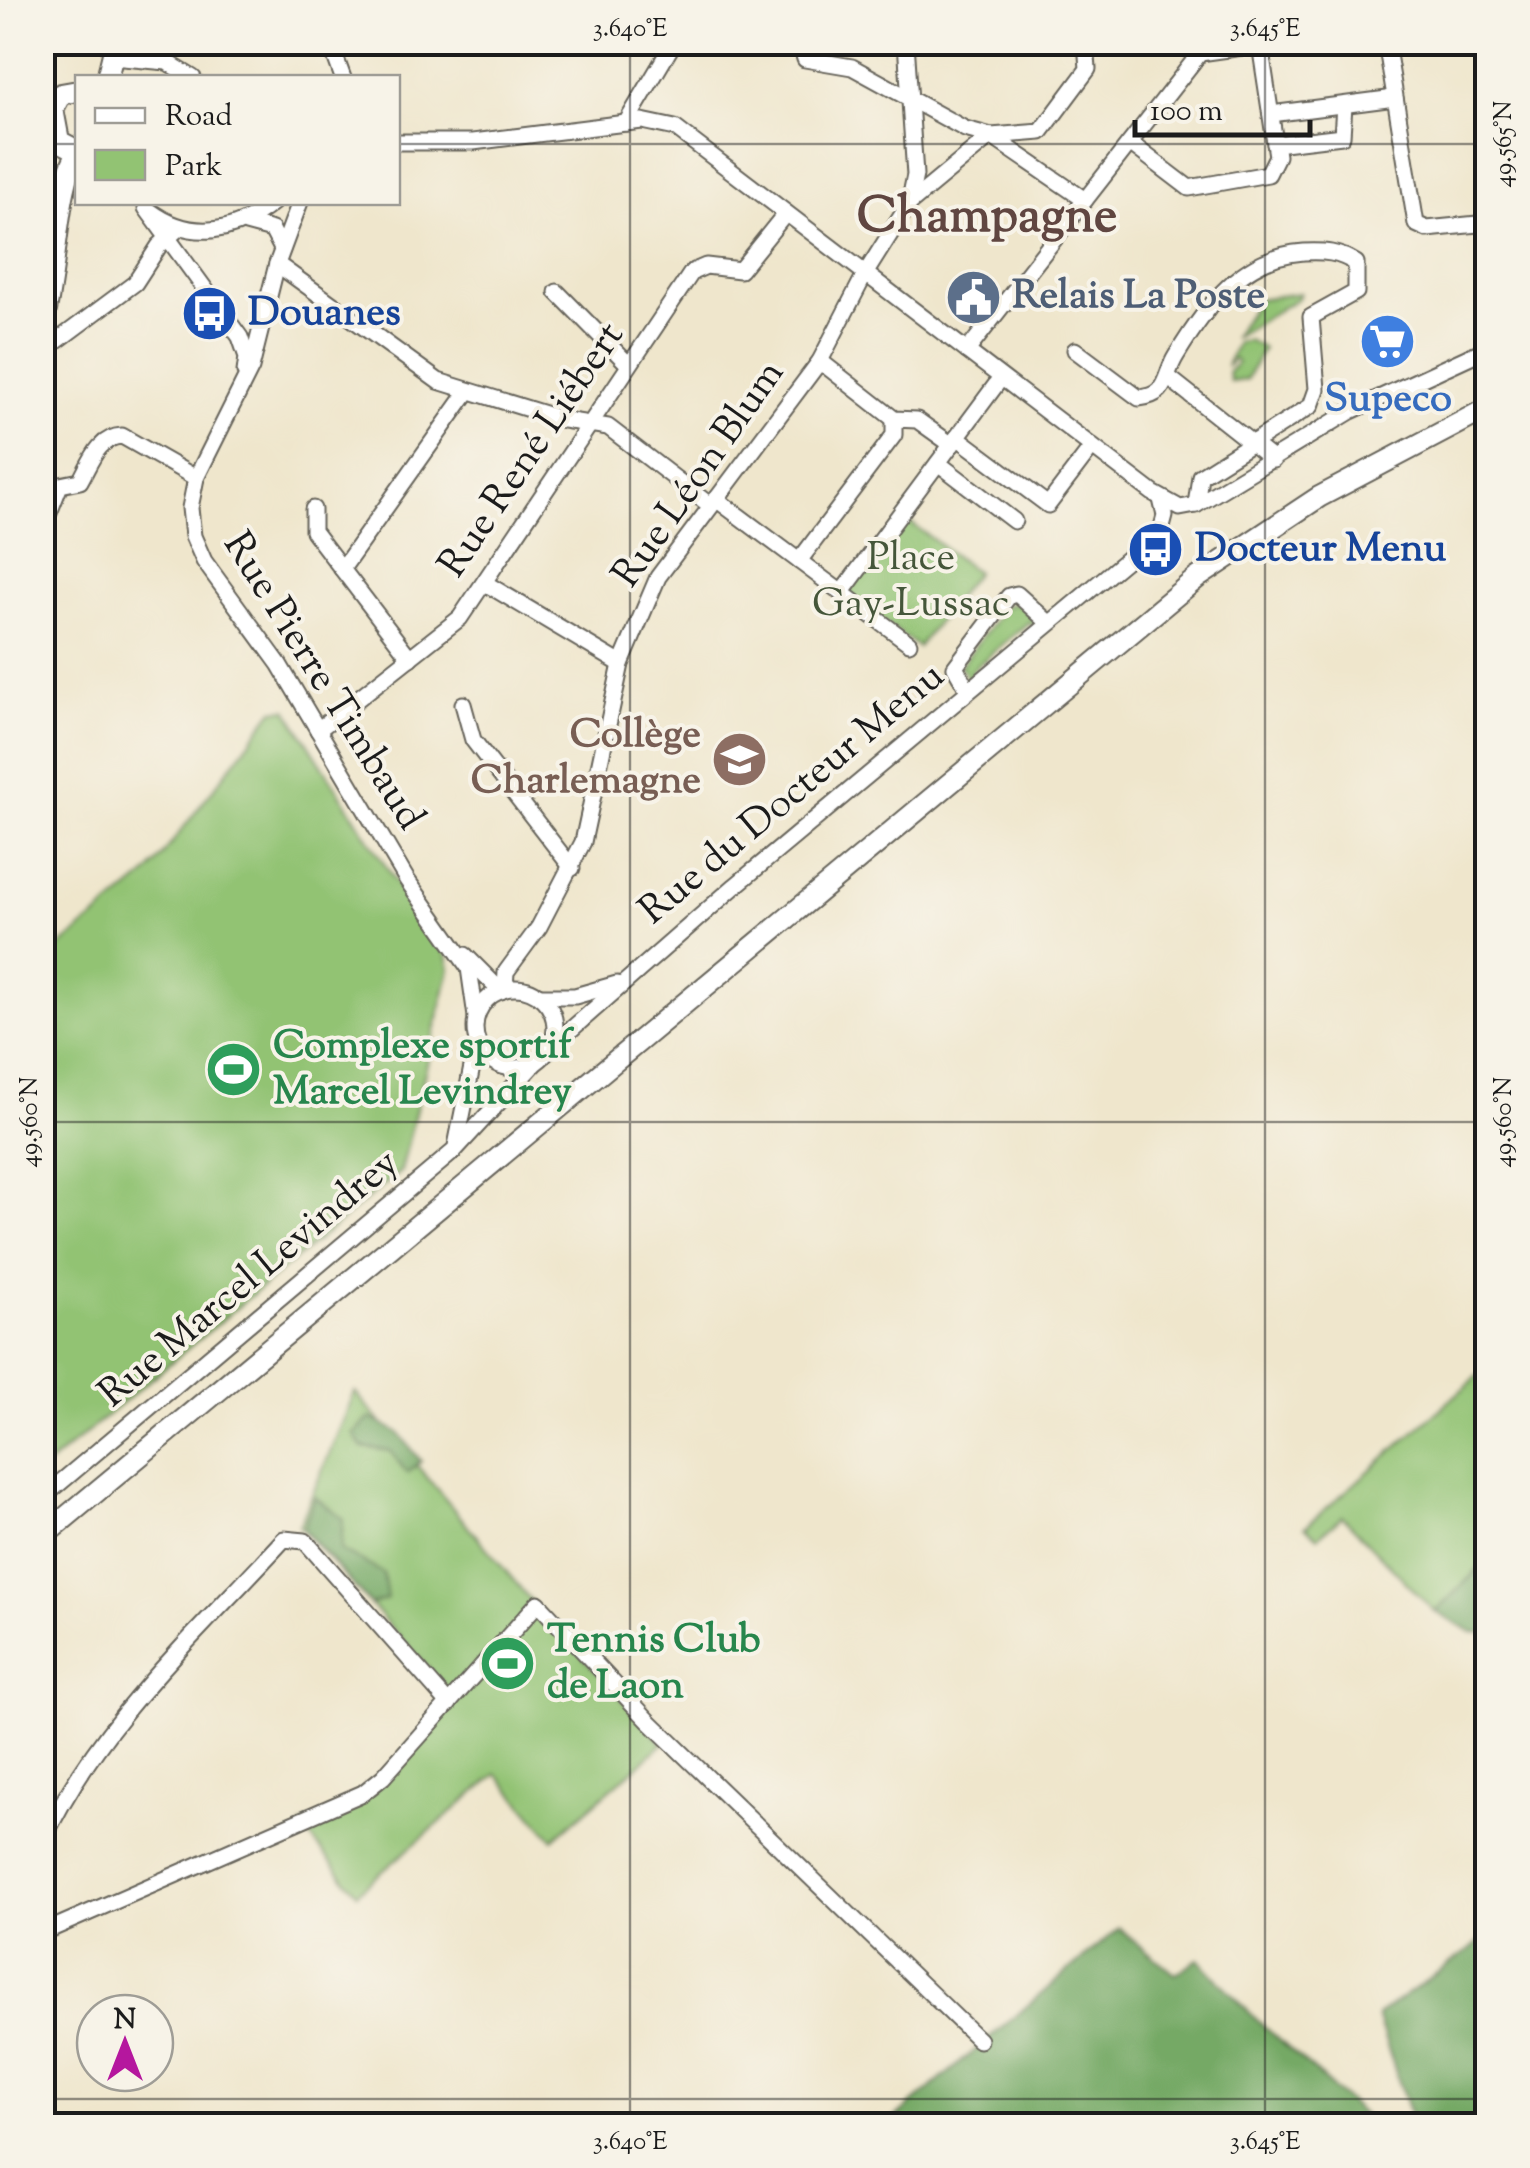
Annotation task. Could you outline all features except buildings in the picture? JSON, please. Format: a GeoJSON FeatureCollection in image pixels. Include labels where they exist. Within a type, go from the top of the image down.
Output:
{"type":"FeatureCollection","features":[{"type":"Feature","properties":{"kind":"main road"},"geometry":{"type":"LineString","coordinates":[[50,334],[72,148],[53,109],[61,94],[75,90]]}},
{"type":"Feature","properties":{"kind":"main road"},"geometry":{"type":"LineString","coordinates":[[42,1537],[1196,578],[1319,497],[1488,408]]}},
{"type":"Feature","properties":{"kind":"street"},"geometry":{"type":"LineString","coordinates":[[330,42],[342,75]]}},
{"type":"Feature","properties":{"kind":"street"},"geometry":{"type":"LineString","coordinates":[[626,122],[674,42]]}},
{"type":"Feature","properties":{"kind":"street"},"geometry":{"type":"LineString","coordinates":[[800,42],[805,59],[852,67],[965,130],[991,136],[1041,132],[1088,69],[1086,42]]}},
{"type":"Feature","properties":{"kind":"street","name":"Rue Léon Blum"},"geometry":{"type":"LineString","coordinates":[[503,990],[506,972],[572,868],[583,842],[621,664],[658,577],[820,362],[865,274],[909,204],[915,175],[906,42]]}},
{"type":"Feature","properties":{"kind":"street"},"geometry":{"type":"LineString","coordinates":[[1386,42],[1416,224],[1427,230],[1488,223]]}},
{"type":"Feature","properties":{"kind":"street"},"geometry":{"type":"LineString","coordinates":[[967,352],[1200,48],[1265,43],[1275,144],[1275,168],[1268,174],[1195,188],[1184,186],[1130,143]]}},
{"type":"Feature","properties":{"kind":"street"},"geometry":{"type":"LineString","coordinates":[[112,59],[167,62],[188,75]]}},
{"type":"Feature","properties":{"kind":"street"},"geometry":{"type":"LineString","coordinates":[[42,74],[53,109]]}},
{"type":"Feature","properties":{"kind":"street"},"geometry":{"type":"LineString","coordinates":[[1270,114],[1395,98]]}},
{"type":"Feature","properties":{"kind":"street"},"geometry":{"type":"LineString","coordinates":[[1275,144],[1342,136],[1344,105]]}},
{"type":"Feature","properties":{"kind":"street"},"geometry":{"type":"LineString","coordinates":[[400,142],[489,141],[626,122],[654,122],[674,128],[1161,499],[1180,508],[1196,505],[1351,410],[1488,348]]}},
{"type":"Feature","properties":{"kind":"street"},"geometry":{"type":"LineString","coordinates":[[991,136],[1086,200]]}},
{"type":"Feature","properties":{"kind":"street"},"geometry":{"type":"LineString","coordinates":[[909,204],[991,136]]}},
{"type":"Feature","properties":{"kind":"street"},"geometry":{"type":"LineString","coordinates":[[144,205],[180,227],[204,232],[246,223],[270,205]]}},
{"type":"Feature","properties":{"kind":"street"},"geometry":{"type":"LineString","coordinates":[[144,205],[222,310],[245,348],[242,381]]}},
{"type":"Feature","properties":{"kind":"street","name":"Rue Pierre Timbaud"},"geometry":{"type":"LineString","coordinates":[[299,205],[280,257],[258,349],[196,478],[190,508],[198,549],[279,664],[407,880],[458,950],[473,982],[476,1017]]}},
{"type":"Feature","properties":{"kind":"street","name":"Rue René Liébert"},"geometry":{"type":"LineString","coordinates":[[318,730],[449,629],[485,583],[692,272],[706,266],[734,271],[743,267],[786,213]]}},
{"type":"Feature","properties":{"kind":"street"},"geometry":{"type":"LineString","coordinates":[[246,223],[272,230],[280,257],[438,381],[467,393],[622,434],[909,643]]}},
{"type":"Feature","properties":{"kind":"street"},"geometry":{"type":"LineString","coordinates":[[50,334],[134,283],[166,239],[180,227]]}},
{"type":"Feature","properties":{"kind":"street"},"geometry":{"type":"LineString","coordinates":[[1075,350],[1139,398],[1163,390],[1174,358],[1241,271],[1277,254],[1337,253],[1356,263],[1356,292],[1311,317],[1318,388],[1311,406],[1200,476],[1196,505]]}},
{"type":"Feature","properties":{"kind":"street"},"geometry":{"type":"LineString","coordinates":[[557,292],[629,365]]}},
{"type":"Feature","properties":{"kind":"street"},"geometry":{"type":"LineString","coordinates":[[222,310],[245,324],[256,320],[266,309]]}},
{"type":"Feature","properties":{"kind":"street"},"geometry":{"type":"LineString","coordinates":[[820,362],[894,418],[918,420],[1048,505],[1092,447]]}},
{"type":"Feature","properties":{"kind":"street"},"geometry":{"type":"LineString","coordinates":[[1168,377],[1273,460]]}},
{"type":"Feature","properties":{"kind":"street"},"geometry":{"type":"LineString","coordinates":[[842,592],[1002,378]]}},
{"type":"Feature","properties":{"kind":"street"},"geometry":{"type":"LineString","coordinates":[[342,569],[467,393]]}},
{"type":"Feature","properties":{"kind":"street"},"geometry":{"type":"LineString","coordinates":[[799,561],[894,434],[894,418]]}},
{"type":"Feature","properties":{"kind":"street"},"geometry":{"type":"LineString","coordinates":[[49,513],[60,485],[80,481],[104,440],[111,436],[122,436],[196,478]]}},
{"type":"Feature","properties":{"kind":"street"},"geometry":{"type":"LineString","coordinates":[[938,462],[1014,521]]}},
{"type":"Feature","properties":{"kind":"street","name":"Rue du Docteur Menu"},"geometry":{"type":"LineString","coordinates":[[550,1047],[968,690],[1161,531],[1165,516],[1161,499]]}},
{"type":"Feature","properties":{"kind":"street"},"geometry":{"type":"LineString","coordinates":[[313,510],[313,531],[410,658]]}},
{"type":"Feature","properties":{"kind":"street"},"geometry":{"type":"LineString","coordinates":[[485,583],[621,664]]}},
{"type":"Feature","properties":{"kind":"street"},"geometry":{"type":"LineString","coordinates":[[968,690],[955,667],[1009,596],[1017,594],[1049,623]]}},
{"type":"Feature","properties":{"kind":"street"},"geometry":{"type":"LineString","coordinates":[[463,704],[472,740],[572,868]]}},
{"type":"Feature","properties":{"kind":"street"},"geometry":{"type":"LineString","coordinates":[[478,965],[505,966],[524,949]]}},
{"type":"Feature","properties":{"kind":"street"},"geometry":{"type":"LineString","coordinates":[[524,949],[523,976],[536,994],[555,1025],[550,1047],[536,1062],[514,1068],[502,1066],[477,1042],[476,1017],[486,1001],[503,990],[536,994]]}},
{"type":"Feature","properties":{"kind":"street","name":"Rue Pierre Timbaud"},"geometry":{"type":"LineString","coordinates":[[458,950],[503,990]]}},
{"type":"Feature","properties":{"kind":"street","name":"Rue du Docteur Menu"},"geometry":{"type":"LineString","coordinates":[[536,994],[576,996],[621,984]]}},
{"type":"Feature","properties":{"kind":"street","name":"Rue Marcel Levindrey"},"geometry":{"type":"LineString","coordinates":[[454,1152],[477,1042]]}},
{"type":"Feature","properties":{"kind":"street","name":"Rue Marcel Levindrey"},"geometry":{"type":"LineString","coordinates":[[42,1498],[454,1152],[536,1062]]}},
{"type":"Feature","properties":{"kind":"street"},"geometry":{"type":"LineString","coordinates":[[42,1843],[77,1774],[111,1728],[284,1539],[306,1541],[448,1704]]}},
{"type":"Feature","properties":{"kind":"street"},"geometry":{"type":"LineString","coordinates":[[42,1933],[363,1793],[538,1603],[649,1722],[979,2040]]}},
{"type":"Feature","properties":{"kind":"green space"},"geometry":{"type":"Polygon","coordinates":[[[1300,293],[1298,298],[1233,338],[1258,299],[1300,293]]]}},
{"type":"Feature","properties":{"kind":"green space"},"geometry":{"type":"Polygon","coordinates":[[[1247,340],[1263,348],[1246,380],[1230,382],[1228,372],[1237,363],[1234,359],[1226,366],[1237,342],[1247,340]]]}},
{"type":"Feature","properties":{"kind":"green space","name":"Place Gay-Lussac"},"geometry":{"type":"Polygon","coordinates":[[[903,517],[976,572],[918,647],[846,594],[903,517]]]}},
{"type":"Feature","properties":{"kind":"green space"},"geometry":{"type":"Polygon","coordinates":[[[1020,603],[1039,624],[1037,629],[1029,622],[971,671],[975,680],[969,681],[960,666],[1006,605],[1020,603]]]}},
{"type":"Feature","properties":{"kind":"green space","name":"Complexe sportif Marcel Levindrey"},"geometry":{"type":"Polygon","coordinates":[[[287,709],[424,927],[447,955],[450,969],[401,1171],[43,1469],[43,961],[148,874],[274,710],[287,709]]]}},
{"type":"Feature","properties":{"kind":"green space"},"geometry":{"type":"Polygon","coordinates":[[[1487,1368],[1487,1561],[1435,1612],[1342,1516],[1318,1537],[1305,1527],[1487,1368]]]}},
{"type":"Feature","properties":{"kind":"green space","name":"Tennis Club de Laon"},"geometry":{"type":"Polygon","coordinates":[[[355,1392],[527,1596],[663,1744],[553,1839],[497,1774],[357,1893],[301,1826],[373,1792],[456,1699],[299,1526],[355,1392]]]}},
{"type":"Feature","properties":{"kind":"green space"},"geometry":{"type":"Polygon","coordinates":[[[370,1418],[398,1432],[421,1461],[407,1473],[390,1451],[362,1447],[354,1434],[370,1418]]]}},
{"type":"Feature","properties":{"kind":"green space"},"geometry":{"type":"Polygon","coordinates":[[[315,1497],[343,1519],[341,1550],[383,1573],[387,1599],[371,1605],[303,1529],[315,1497]]]}},
{"type":"Feature","properties":{"kind":"green space"},"geometry":{"type":"Polygon","coordinates":[[[1487,1561],[1487,1633],[1472,1632],[1435,1612],[1487,1561]]]}},
{"type":"Feature","properties":{"kind":"green space"},"geometry":{"type":"Polygon","coordinates":[[[1119,1928],[1175,1974],[1198,1959],[1260,2023],[1374,2125],[886,2126],[1119,1928]]]}},
{"type":"Feature","properties":{"kind":"green space"},"geometry":{"type":"Polygon","coordinates":[[[1487,1937],[1487,2125],[1409,2125],[1411,2118],[1377,2016],[1487,1937]]]}},
{"type":"Feature","properties":{"kind":"place","name":"Relais La Poste"},"geometry":{"type":"Point","coordinates":[973,297]}},
{"type":"Feature","properties":{"kind":"place","name":"Douanes"},"geometry":{"type":"Point","coordinates":[209,314]}},
{"type":"Feature","properties":{"kind":"place","name":"Supeco"},"geometry":{"type":"Point","coordinates":[1388,341]}},
{"type":"Feature","properties":{"kind":"place","name":"Docteur Menu"},"geometry":{"type":"Point","coordinates":[1156,550]}},
{"type":"Feature","properties":{"kind":"place","name":"Collège Charlemagne"},"geometry":{"type":"Point","coordinates":[740,759]}},
{"type":"Feature","properties":{"kind":"place","name":"Complexe sportif Marcel Levindrey"},"geometry":{"type":"Point","coordinates":[234,1070]}},
{"type":"Feature","properties":{"kind":"place","name":"Tennis Club de Laon"},"geometry":{"type":"Point","coordinates":[508,1664]}},
{"type":"Feature","properties":{"kind":"district","name":"Champagne"},"geometry":{"type":"Point","coordinates":[987,219]}}]}
